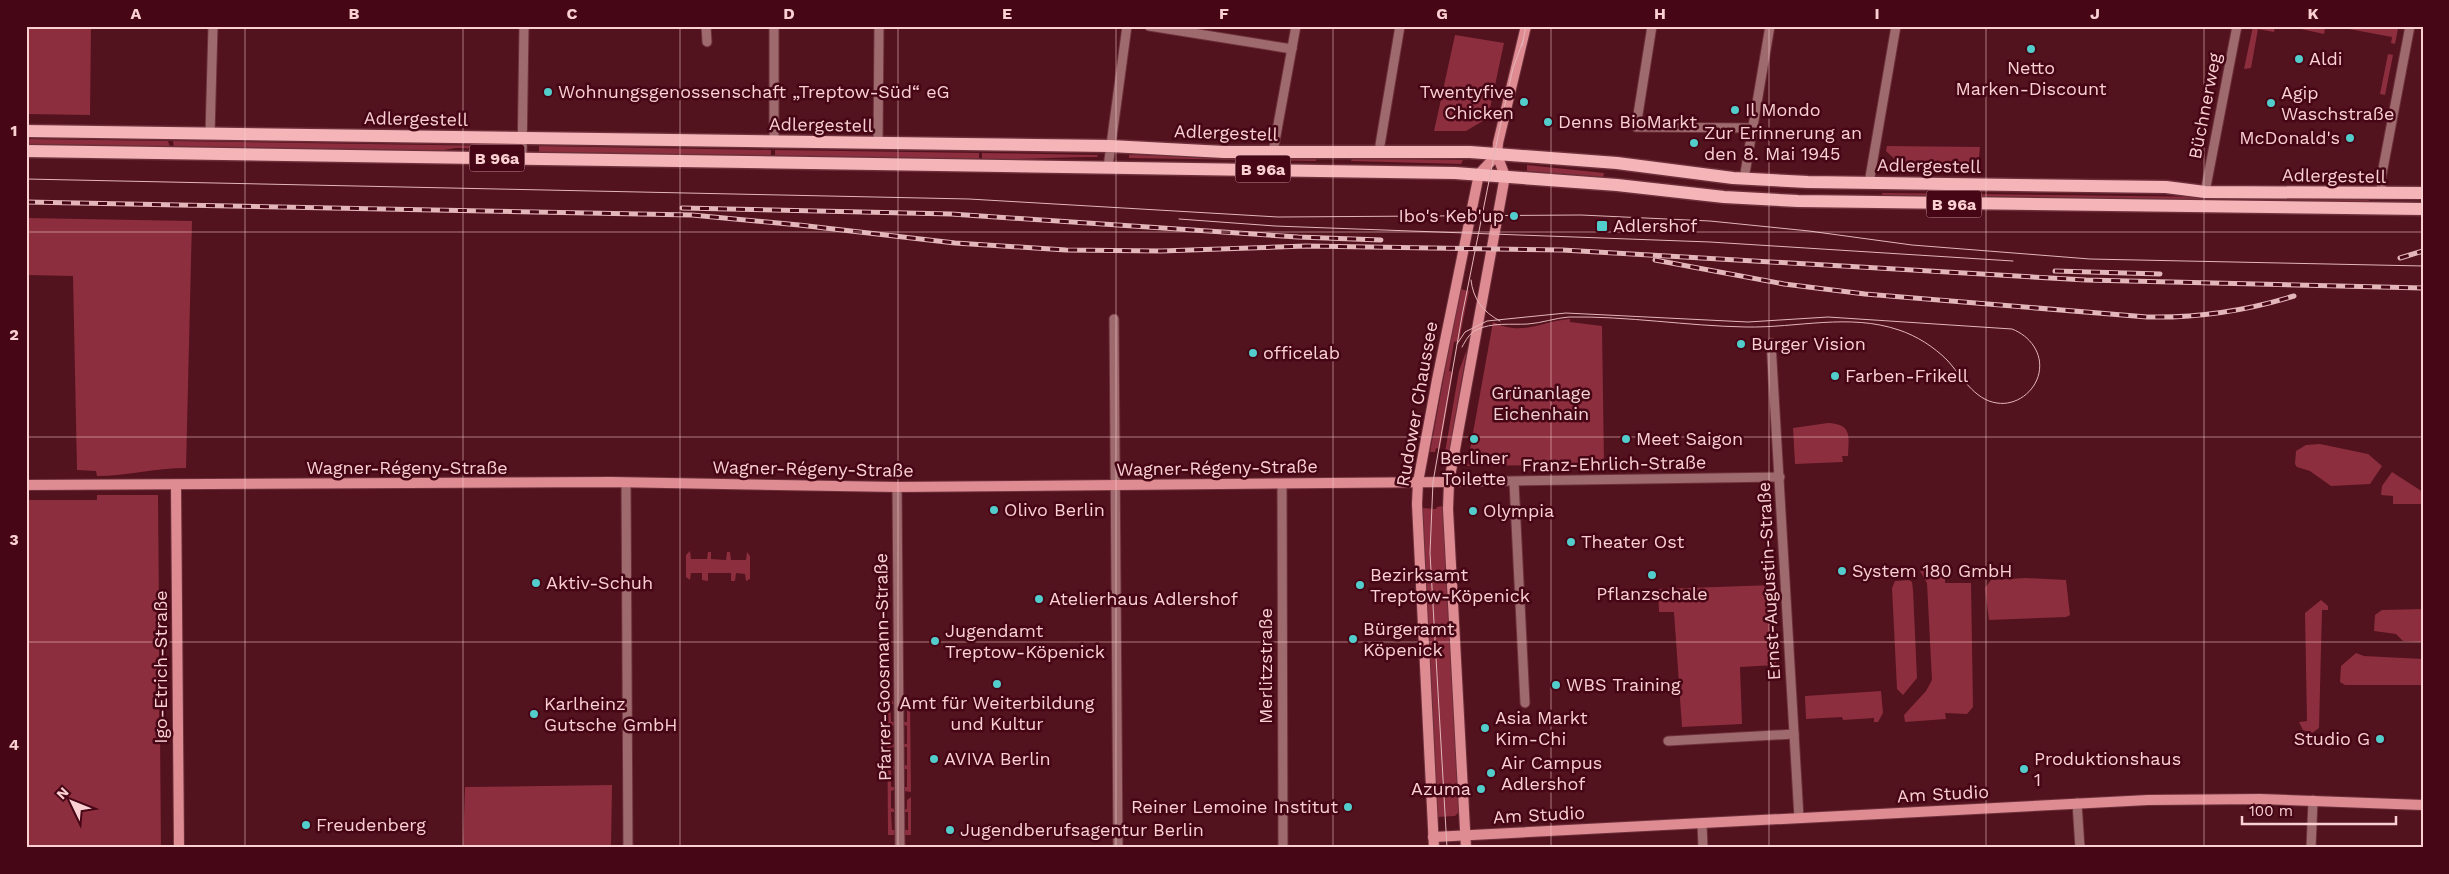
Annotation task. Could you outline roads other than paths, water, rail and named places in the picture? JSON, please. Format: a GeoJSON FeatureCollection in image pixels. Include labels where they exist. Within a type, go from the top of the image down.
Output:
{"type":"FeatureCollection","features":[{"type":"Feature","properties":{"kind":"main road","name":"Adlergestell"},"geometry":{"type":"LineString","coordinates":[[26,131],[1110,146],[1273,152],[1379,150],[1470,152],[1564,158],[1744,179],[1869,183],[2166,187],[2205,192],[2423,194]]}},
{"type":"Feature","properties":{"kind":"main road","name":"Adlergestell"},"geometry":{"type":"LineString","coordinates":[[26,151],[1479,174],[1617,185],[1724,198],[1798,201],[2382,210],[2423,209]]}},
{"type":"Feature","properties":{"kind":"main road"},"geometry":{"type":"LineString","coordinates":[[2382,194],[2382,210]]}},
{"type":"Feature","properties":{"kind":"street"},"geometry":{"type":"LineString","coordinates":[[210,134],[213,26]]}},
{"type":"Feature","properties":{"kind":"street"},"geometry":{"type":"LineString","coordinates":[[522,158],[524,26]]}},
{"type":"Feature","properties":{"kind":"street"},"geometry":{"type":"LineString","coordinates":[[706,26],[707,42]]}},
{"type":"Feature","properties":{"kind":"street"},"geometry":{"type":"LineString","coordinates":[[774,26],[774,142]]}},
{"type":"Feature","properties":{"kind":"street"},"geometry":{"type":"LineString","coordinates":[[878,143],[879,26]]}},
{"type":"Feature","properties":{"kind":"street"},"geometry":{"type":"LineString","coordinates":[[1108,167],[1128,26]]}},
{"type":"Feature","properties":{"kind":"street"},"geometry":{"type":"LineString","coordinates":[[1149,26],[1292,49]]}},
{"type":"Feature","properties":{"kind":"street"},"geometry":{"type":"LineString","coordinates":[[1273,152],[1296,26]]}},
{"type":"Feature","properties":{"kind":"street"},"geometry":{"type":"LineString","coordinates":[[1379,150],[1400,26]]}},
{"type":"Feature","properties":{"kind":"street"},"geometry":{"type":"LineString","coordinates":[[1479,174],[1496,155],[1526,26]]}},
{"type":"Feature","properties":{"kind":"street"},"geometry":{"type":"LineString","coordinates":[[1652,26],[1636,127],[1753,128]]}},
{"type":"Feature","properties":{"kind":"street"},"geometry":{"type":"LineString","coordinates":[[1744,179],[1770,26]]}},
{"type":"Feature","properties":{"kind":"street"},"geometry":{"type":"LineString","coordinates":[[1869,183],[1896,26]]}},
{"type":"Feature","properties":{"kind":"street","name":"Büchnerweg"},"geometry":{"type":"LineString","coordinates":[[2205,192],[2237,26]]}},
{"type":"Feature","properties":{"kind":"street"},"geometry":{"type":"LineString","coordinates":[[2382,194],[2381,179],[2410,26]]}},
{"type":"Feature","properties":{"kind":"street"},"geometry":{"type":"LineString","coordinates":[[1466,848],[1448,509],[1449,482],[1505,176],[1496,155]]}},
{"type":"Feature","properties":{"kind":"street","name":"Rudower Chaussee"},"geometry":{"type":"LineString","coordinates":[[1434,848],[1417,504],[1418,482],[1438,371],[1479,174]]}},
{"type":"Feature","properties":{"kind":"street"},"geometry":{"type":"LineString","coordinates":[[1114,319],[1118,848]]}},
{"type":"Feature","properties":{"kind":"street","name":"Ernst-Augustin-Straße"},"geometry":{"type":"LineString","coordinates":[[1771,343],[1799,818]]}},
{"type":"Feature","properties":{"kind":"street","name":"Franz-Ehrlich-Straße"},"geometry":{"type":"LineString","coordinates":[[1449,482],[1780,477]]}},
{"type":"Feature","properties":{"kind":"street"},"geometry":{"type":"LineString","coordinates":[[626,482],[628,848]]}},
{"type":"Feature","properties":{"kind":"street","name":"Wagner-Régeny-Straße"},"geometry":{"type":"LineString","coordinates":[[26,485],[176,486],[626,482],[897,487],[1449,482]]}},
{"type":"Feature","properties":{"kind":"street"},"geometry":{"type":"LineString","coordinates":[[1514,482],[1525,703]]}},
{"type":"Feature","properties":{"kind":"street","name":"Merlitzstraße"},"geometry":{"type":"LineString","coordinates":[[1282,484],[1284,848]]}},
{"type":"Feature","properties":{"kind":"street","name":"Igo-Etrich-Straße"},"geometry":{"type":"LineString","coordinates":[[176,486],[179,848]]}},
{"type":"Feature","properties":{"kind":"street","name":"Pfarrer-Goosmann-Straße"},"geometry":{"type":"LineString","coordinates":[[897,487],[900,848]]}},
{"type":"Feature","properties":{"kind":"street"},"geometry":{"type":"LineString","coordinates":[[1668,742],[1794,734]]}},
{"type":"Feature","properties":{"kind":"street","name":"Am Studio"},"geometry":{"type":"LineString","coordinates":[[1433,837],[2077,803],[2260,799],[2423,805]]}},
{"type":"Feature","properties":{"kind":"street"},"geometry":{"type":"LineString","coordinates":[[2311,848],[2314,800]]}},
{"type":"Feature","properties":{"kind":"street"},"geometry":{"type":"LineString","coordinates":[[2077,803],[2080,848]]}},
{"type":"Feature","properties":{"kind":"street"},"geometry":{"type":"LineString","coordinates":[[1702,824],[1703,848]]}},
{"type":"Feature","properties":{"kind":"tram line"},"geometry":{"type":"LineString","coordinates":[[1522,46],[1526,26]]}},
{"type":"Feature","properties":{"kind":"tram line"},"geometry":{"type":"LineString","coordinates":[[1447,848],[1430,553],[1433,482],[1462,316],[1498,136],[1513,68],[1523,41]]}},
{"type":"Feature","properties":{"kind":"tram line"},"geometry":{"type":"LineString","coordinates":[[26,179],[969,199],[1278,217],[1581,215],[1710,221],[1809,231],[1912,245],[2090,259],[2423,266]]}},
{"type":"Feature","properties":{"kind":"tram line"},"geometry":{"type":"LineString","coordinates":[[1179,219],[1275,226],[1710,242],[2013,261]]}},
{"type":"Feature","properties":{"kind":"tram line"},"geometry":{"type":"LineString","coordinates":[[1471,280],[1474,293],[1480,304],[1500,321]]}},
{"type":"Feature","properties":{"kind":"tram line"},"geometry":{"type":"LineString","coordinates":[[1457,344],[1465,332],[1487,321],[1566,313],[1748,322],[1828,317],[2012,329],[2024,336],[2034,346],[2040,366],[2037,380],[2029,392],[2018,400],[1997,403],[1989,401],[1975,392],[1947,360],[1931,346],[1906,332],[1861,322],[1823,322],[1746,327],[1569,317],[1533,323],[1482,327],[1471,333],[1462,347]]}},
{"type":"Feature","properties":{"kind":"railway"},"geometry":{"type":"LineString","coordinates":[[26,202],[692,215],[955,243],[1066,250],[1161,251],[1306,246],[1562,250],[2086,280],[2423,288]]}},
{"type":"Feature","properties":{"kind":"railway"},"geometry":{"type":"LineString","coordinates":[[682,208],[951,214],[1298,237],[1381,240]]}},
{"type":"Feature","properties":{"kind":"railway"},"geometry":{"type":"LineString","coordinates":[[2400,258],[2423,251]]}},
{"type":"Feature","properties":{"kind":"railway"},"geometry":{"type":"LineString","coordinates":[[1655,260],[1784,284],[1865,294],[2147,317],[2221,313],[2258,306],[2294,296]]}},
{"type":"Feature","properties":{"kind":"railway"},"geometry":{"type":"LineString","coordinates":[[2055,271],[2160,274]]}},
{"type":"Feature","properties":{"kind":"place","name":"Netto Marken-Discount"},"geometry":{"type":"Point","coordinates":[2031,49]}},
{"type":"Feature","properties":{"kind":"place","name":"Aldi"},"geometry":{"type":"Point","coordinates":[2299,59]}},
{"type":"Feature","properties":{"kind":"place","name":"Wohnungsgenossenschaft „Treptow-Süd“ eG"},"geometry":{"type":"Point","coordinates":[548,92]}},
{"type":"Feature","properties":{"kind":"place","name":"Twentyfive Chicken"},"geometry":{"type":"Point","coordinates":[1524,102]}},
{"type":"Feature","properties":{"kind":"place","name":"Agip Waschstraße"},"geometry":{"type":"Point","coordinates":[2271,103]}},
{"type":"Feature","properties":{"kind":"place","name":"Il Mondo"},"geometry":{"type":"Point","coordinates":[1735,110]}},
{"type":"Feature","properties":{"kind":"place","name":"Denns BioMarkt"},"geometry":{"type":"Point","coordinates":[1548,122]}},
{"type":"Feature","properties":{"kind":"place","name":"McDonald's"},"geometry":{"type":"Point","coordinates":[2350,138]}},
{"type":"Feature","properties":{"kind":"place","name":"Zur Erinnerung an den 8. Mai 1945"},"geometry":{"type":"Point","coordinates":[1694,143]}},
{"type":"Feature","properties":{"kind":"place","name":"Ibo's Keb'up"},"geometry":{"type":"Point","coordinates":[1514,216]}},
{"type":"Feature","properties":{"kind":"place","name":"Adlershof"},"geometry":{"type":"Point","coordinates":[1602,226]}},
{"type":"Feature","properties":{"kind":"place","name":"Burger Vision"},"geometry":{"type":"Point","coordinates":[1741,344]}},
{"type":"Feature","properties":{"kind":"place","name":"officelab"},"geometry":{"type":"Point","coordinates":[1253,353]}},
{"type":"Feature","properties":{"kind":"place","name":"Farben-Frikell"},"geometry":{"type":"Point","coordinates":[1835,376]}},
{"type":"Feature","properties":{"kind":"place","name":"Berliner Toilette"},"geometry":{"type":"Point","coordinates":[1474,439]}},
{"type":"Feature","properties":{"kind":"place","name":"Meet Saigon"},"geometry":{"type":"Point","coordinates":[1626,439]}},
{"type":"Feature","properties":{"kind":"place","name":"Olivo Berlin"},"geometry":{"type":"Point","coordinates":[994,510]}},
{"type":"Feature","properties":{"kind":"place","name":"Olympia"},"geometry":{"type":"Point","coordinates":[1473,511]}},
{"type":"Feature","properties":{"kind":"place","name":"Theater Ost"},"geometry":{"type":"Point","coordinates":[1571,542]}},
{"type":"Feature","properties":{"kind":"place","name":"System 180 GmbH"},"geometry":{"type":"Point","coordinates":[1842,571]}},
{"type":"Feature","properties":{"kind":"place","name":"Pflanzschale"},"geometry":{"type":"Point","coordinates":[1652,575]}},
{"type":"Feature","properties":{"kind":"place","name":"Aktiv-Schuh"},"geometry":{"type":"Point","coordinates":[536,583]}},
{"type":"Feature","properties":{"kind":"place","name":"Bezirksamt Treptow-Köpenick"},"geometry":{"type":"Point","coordinates":[1360,585]}},
{"type":"Feature","properties":{"kind":"place","name":"Atelierhaus Adlershof"},"geometry":{"type":"Point","coordinates":[1039,599]}},
{"type":"Feature","properties":{"kind":"place","name":"Bürgeramt Köpenick"},"geometry":{"type":"Point","coordinates":[1353,639]}},
{"type":"Feature","properties":{"kind":"place","name":"Jugendamt Treptow-Köpenick"},"geometry":{"type":"Point","coordinates":[935,641]}},
{"type":"Feature","properties":{"kind":"place","name":"Amt für Weiterbildung und Kultur"},"geometry":{"type":"Point","coordinates":[997,684]}},
{"type":"Feature","properties":{"kind":"place","name":"WBS Training"},"geometry":{"type":"Point","coordinates":[1556,685]}},
{"type":"Feature","properties":{"kind":"place","name":"Karlheinz Gutsche GmbH"},"geometry":{"type":"Point","coordinates":[534,714]}},
{"type":"Feature","properties":{"kind":"place","name":"Asia Markt Kim-Chi"},"geometry":{"type":"Point","coordinates":[1485,728]}},
{"type":"Feature","properties":{"kind":"place","name":"Studio G"},"geometry":{"type":"Point","coordinates":[2380,739]}},
{"type":"Feature","properties":{"kind":"place","name":"AVIVA Berlin"},"geometry":{"type":"Point","coordinates":[934,759]}},
{"type":"Feature","properties":{"kind":"place","name":"Produktionshaus 1"},"geometry":{"type":"Point","coordinates":[2024,769]}},
{"type":"Feature","properties":{"kind":"place","name":"Air Campus Adlershof"},"geometry":{"type":"Point","coordinates":[1491,773]}},
{"type":"Feature","properties":{"kind":"place","name":"Azuma"},"geometry":{"type":"Point","coordinates":[1481,789]}},
{"type":"Feature","properties":{"kind":"place","name":"Reiner Lemoine Institut"},"geometry":{"type":"Point","coordinates":[1348,807]}},
{"type":"Feature","properties":{"kind":"place","name":"Freudenberg"},"geometry":{"type":"Point","coordinates":[306,825]}},
{"type":"Feature","properties":{"kind":"place","name":"Jugendberufsagentur Berlin"},"geometry":{"type":"Point","coordinates":[950,830]}},
{"type":"Feature","properties":{"kind":"park label","name":"Grünanlage Eichenhain"},"geometry":{"type":"Point","coordinates":[1541,403]}}]}
